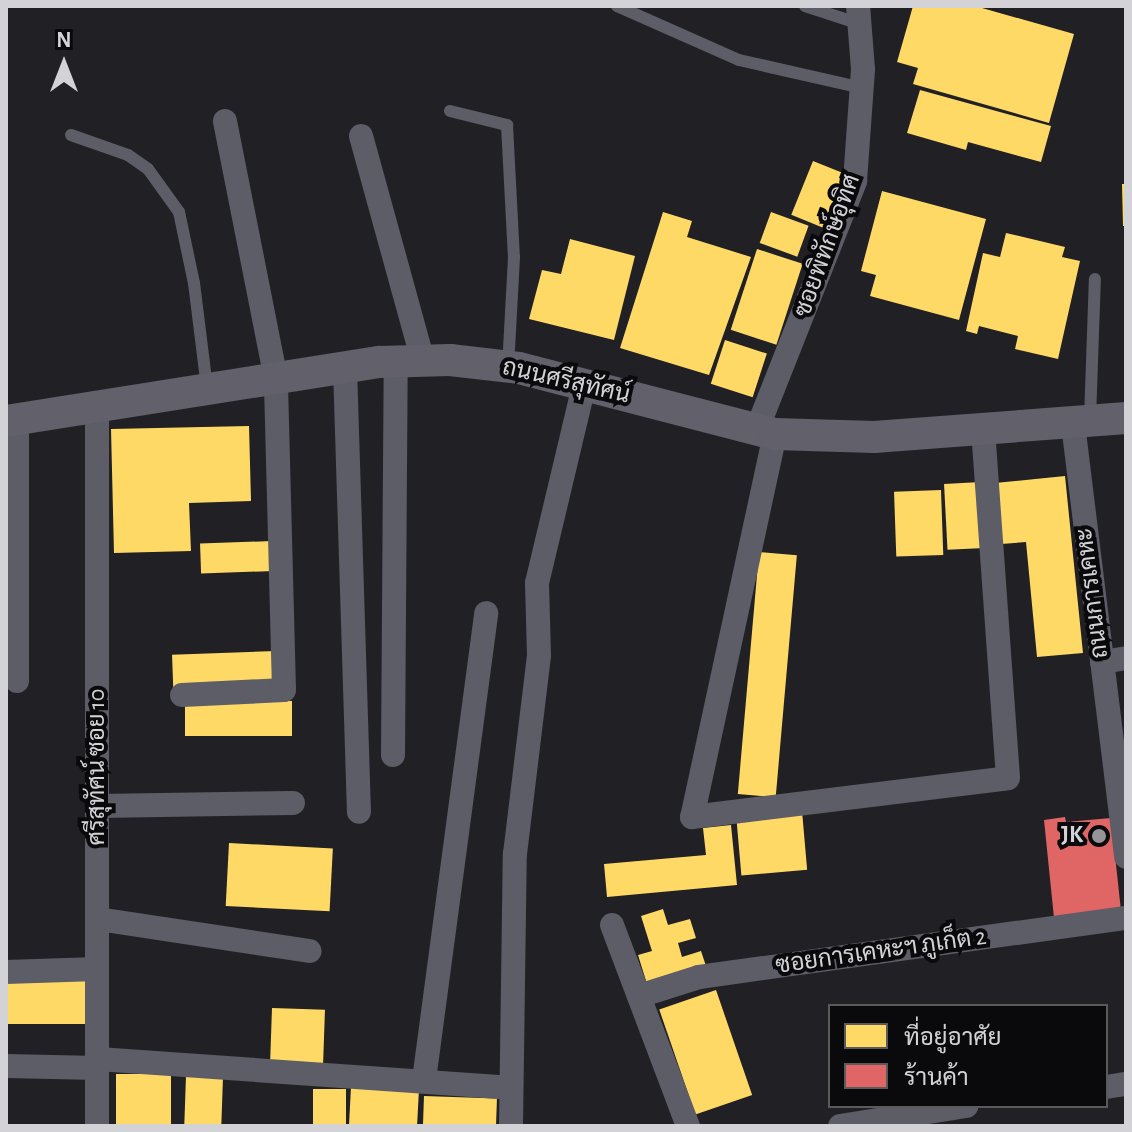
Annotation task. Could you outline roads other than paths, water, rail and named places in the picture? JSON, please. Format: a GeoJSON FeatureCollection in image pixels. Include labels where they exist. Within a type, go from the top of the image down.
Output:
{"type":"FeatureCollection","features":[{"type":"Feature","properties":{"kind":"street","name":"ซอยพิทักษ์อุทิศ"},"geometry":{"type":"LineString","coordinates":[[859,15],[862,88],[855,181],[766,432],[692,817],[1008,778],[983,430]]}},
{"type":"Feature","properties":{"kind":"street"},"geometry":{"type":"LineString","coordinates":[[182,695],[284,690],[276,379],[225,121]]}},
{"type":"Feature","properties":{"kind":"street"},"geometry":{"type":"LineString","coordinates":[[361,136],[410,361],[393,755]]}},
{"type":"Feature","properties":{"kind":"street","name":"ถนนศรีสุทัศน์"},"geometry":{"type":"LineString","coordinates":[[12,421],[345,368],[410,361],[508,367],[766,432],[874,437],[1126,418]]}},
{"type":"Feature","properties":{"kind":"street"},"geometry":{"type":"LineString","coordinates":[[345,368],[359,812]]}},
{"type":"Feature","properties":{"kind":"street"},"geometry":{"type":"LineString","coordinates":[[511,1126],[515,854],[539,655],[537,583],[584,385]]}},
{"type":"Feature","properties":{"kind":"street","name":"ศรีสุทัศน์ ซอย 10"},"geometry":{"type":"LineString","coordinates":[[97,408],[97,1126]]}},
{"type":"Feature","properties":{"kind":"street"},"geometry":{"type":"LineString","coordinates":[[12,421],[17,681]]}},
{"type":"Feature","properties":{"kind":"street","name":"ถนนการเคหะ"},"geometry":{"type":"LineString","coordinates":[[1081,423],[1102,662],[1126,857]]}},
{"type":"Feature","properties":{"kind":"street"},"geometry":{"type":"LineString","coordinates":[[424,1080],[486,613]]}},
{"type":"Feature","properties":{"kind":"street"},"geometry":{"type":"LineString","coordinates":[[1102,662],[1126,658]]}},
{"type":"Feature","properties":{"kind":"street"},"geometry":{"type":"LineString","coordinates":[[98,806],[293,803]]}},
{"type":"Feature","properties":{"kind":"street","name":"ซอยการเคหะฯ ภูเก็ต 2"},"geometry":{"type":"LineString","coordinates":[[639,996],[699,977],[1126,918]]}},
{"type":"Feature","properties":{"kind":"street"},"geometry":{"type":"LineString","coordinates":[[98,919],[310,951]]}},
{"type":"Feature","properties":{"kind":"street"},"geometry":{"type":"LineString","coordinates":[[612,925],[688,1126]]}},
{"type":"Feature","properties":{"kind":"street"},"geometry":{"type":"LineString","coordinates":[[6,972],[97,969]]}},
{"type":"Feature","properties":{"kind":"street"},"geometry":{"type":"LineString","coordinates":[[6,1066],[98,1064],[424,1080],[510,1088]]}},
{"type":"Feature","properties":{"kind":"street"},"geometry":{"type":"LineString","coordinates":[[840,1126],[952,1108]]}},
{"type":"Feature","properties":{"kind":"lane"},"geometry":{"type":"LineString","coordinates":[[617,6],[739,60],[862,88]]}},
{"type":"Feature","properties":{"kind":"lane"},"geometry":{"type":"LineString","coordinates":[[805,6],[859,15]]}},
{"type":"Feature","properties":{"kind":"lane"},"geometry":{"type":"LineString","coordinates":[[450,111],[507,125],[514,257],[508,367]]}},
{"type":"Feature","properties":{"kind":"lane"},"geometry":{"type":"LineString","coordinates":[[71,135],[138,162],[163,185],[179,212],[194,283],[207,391]]}},
{"type":"Feature","properties":{"kind":"lane"},"geometry":{"type":"LineString","coordinates":[[1081,423],[1095,279]]}},
{"type":"Feature","properties":{"kind":"place","name":"JK"},"geometry":{"type":"Point","coordinates":[1099,836]}}]}
